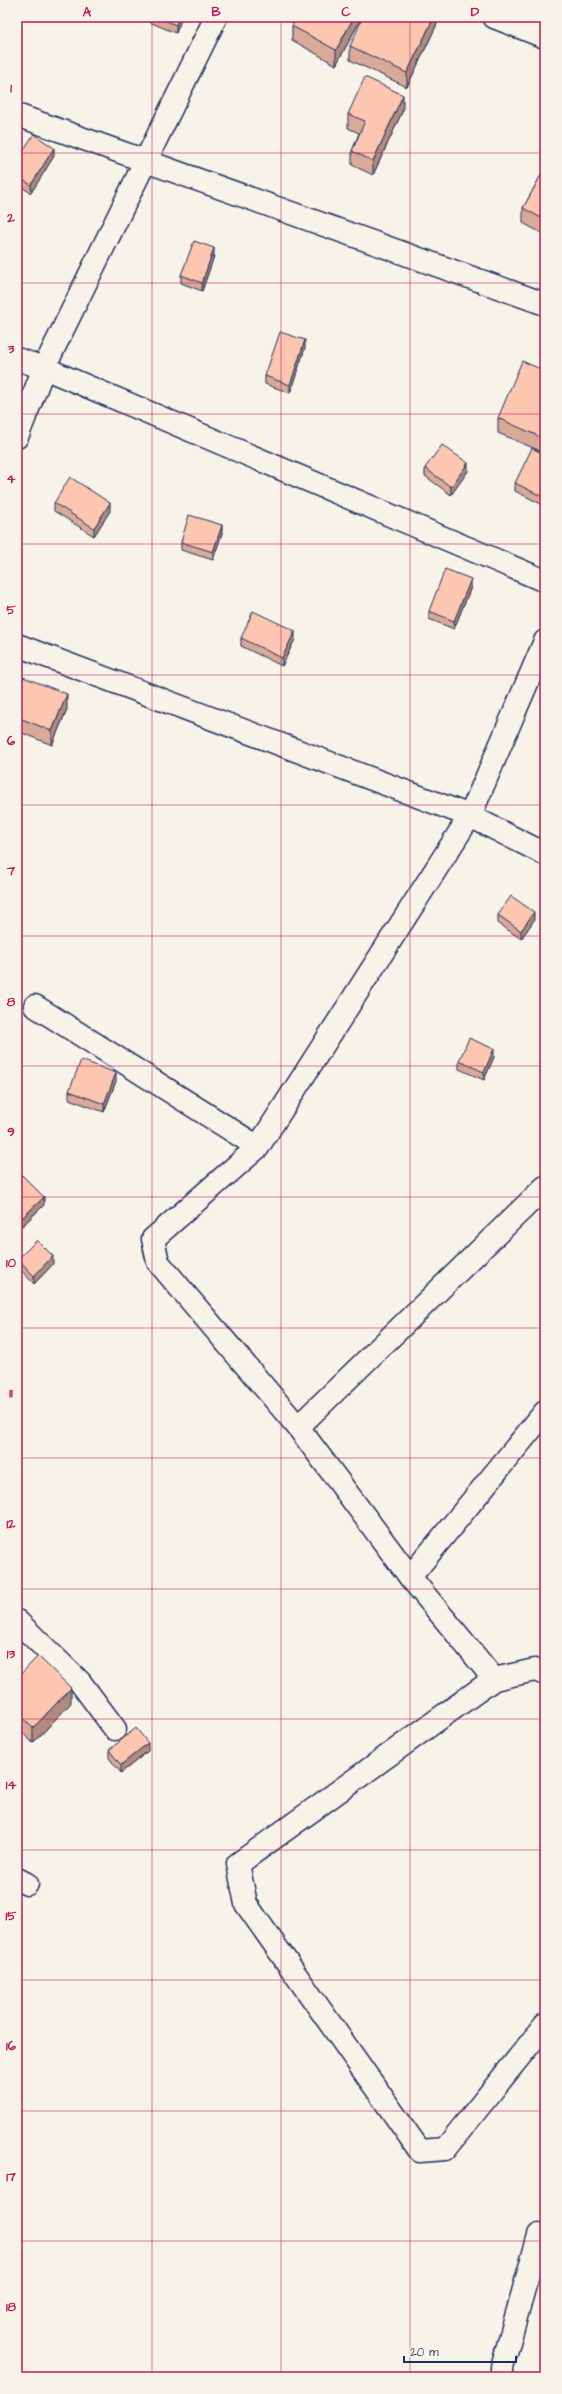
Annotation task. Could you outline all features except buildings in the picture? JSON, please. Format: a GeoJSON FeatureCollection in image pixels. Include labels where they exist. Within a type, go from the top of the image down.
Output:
{"type":"FeatureCollection","features":[{"type":"Feature","properties":{"kind":"street"},"geometry":{"type":"LineString","coordinates":[[17,437],[44,368],[216,17]]}},
{"type":"Feature","properties":{"kind":"street"},"geometry":{"type":"LineString","coordinates":[[494,17],[545,37]]}},
{"type":"Feature","properties":{"kind":"street"},"geometry":{"type":"LineString","coordinates":[[17,115],[545,304]]}},
{"type":"Feature","properties":{"kind":"street"},"geometry":{"type":"LineString","coordinates":[[17,359],[44,368],[545,581]]}},
{"type":"Feature","properties":{"kind":"street"},"geometry":{"type":"LineString","coordinates":[[494,1679],[410,1577],[298,1427],[158,1262],[153,1239],[258,1147],[470,816],[545,641]]}},
{"type":"Feature","properties":{"kind":"street"},"geometry":{"type":"LineString","coordinates":[[17,645],[470,816],[545,854]]}},
{"type":"Feature","properties":{"kind":"street"},"geometry":{"type":"LineString","coordinates":[[35,1006],[258,1147]]}},
{"type":"Feature","properties":{"kind":"street"},"geometry":{"type":"LineString","coordinates":[[298,1427],[545,1188]]}},
{"type":"Feature","properties":{"kind":"street"},"geometry":{"type":"LineString","coordinates":[[410,1577],[545,1412]]}},
{"type":"Feature","properties":{"kind":"street"},"geometry":{"type":"LineString","coordinates":[[17,1621],[80,1682],[115,1729]]}},
{"type":"Feature","properties":{"kind":"street"},"geometry":{"type":"LineString","coordinates":[[545,1674],[535,1670],[494,1679],[238,1864],[246,1904],[420,2151],[445,2149],[545,2025]]}},
{"type":"Feature","properties":{"kind":"street"},"geometry":{"type":"LineString","coordinates":[[502,2377],[502,2367],[539,2235]]}}]}
